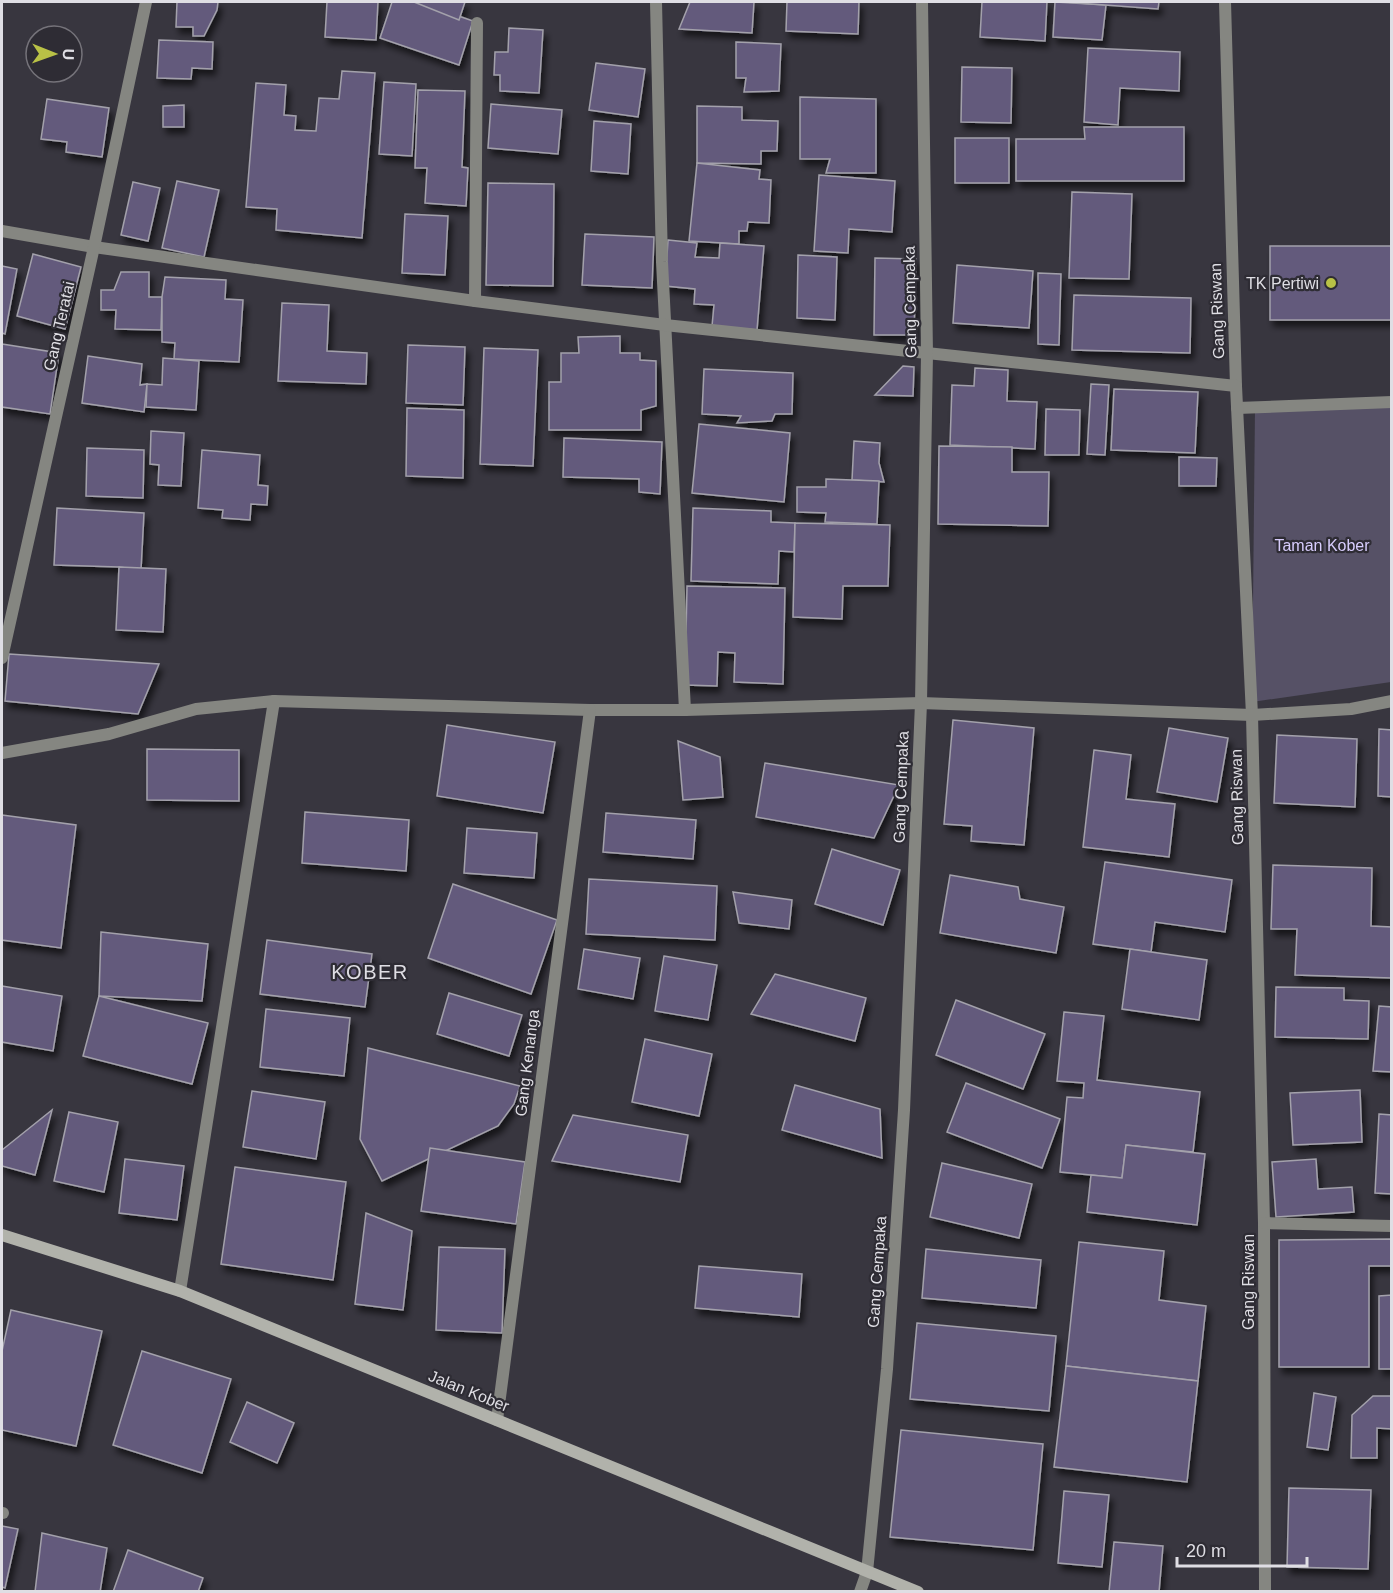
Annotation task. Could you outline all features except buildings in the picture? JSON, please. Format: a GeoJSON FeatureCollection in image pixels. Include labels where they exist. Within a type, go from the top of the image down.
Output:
{"type":"FeatureCollection","features":[{"type":"Feature","properties":{"kind":"street","name":"Gang Teratai"},"geometry":{"type":"LineString","coordinates":[[2,658],[147,2]]}},
{"type":"Feature","properties":{"kind":"street"},"geometry":{"type":"LineString","coordinates":[[656,2],[662,262],[685,710]]}},
{"type":"Feature","properties":{"kind":"street","name":"Gang Cempaka"},"geometry":{"type":"LineString","coordinates":[[860,1592],[867,1572],[888,1369],[904,1110],[921,703],[927,354],[922,2]]}},
{"type":"Feature","properties":{"kind":"street","name":"Gang Riswan"},"geometry":{"type":"LineString","coordinates":[[1225,2],[1236,386],[1252,715],[1264,1223],[1265,1592]]}},
{"type":"Feature","properties":{"kind":"street"},"geometry":{"type":"LineString","coordinates":[[475,301],[477,23]]}},
{"type":"Feature","properties":{"kind":"street"},"geometry":{"type":"LineString","coordinates":[[2,231],[94,248],[665,325],[1236,386]]}},
{"type":"Feature","properties":{"kind":"street"},"geometry":{"type":"LineString","coordinates":[[1237,408],[1392,402]]}},
{"type":"Feature","properties":{"kind":"street"},"geometry":{"type":"LineString","coordinates":[[2,753],[109,734],[196,709],[274,701],[590,710],[685,710],[921,703],[1252,715],[1351,709],[1392,701]]}},
{"type":"Feature","properties":{"kind":"street"},"geometry":{"type":"LineString","coordinates":[[180,1291],[274,701]]}},
{"type":"Feature","properties":{"kind":"street","name":"Gang Kenanga"},"geometry":{"type":"LineString","coordinates":[[496,1420],[590,710]]}},
{"type":"Feature","properties":{"kind":"street"},"geometry":{"type":"LineString","coordinates":[[1264,1223],[1392,1226]]}},
{"type":"Feature","properties":{"kind":"street","name":"Jalan Kober"},"geometry":{"type":"LineString","coordinates":[[2,1235],[180,1291],[918,1592]]}},
{"type":"Feature","properties":{"kind":"green space","name":"Taman Kober"},"geometry":{"type":"Polygon","coordinates":[[[1391,402],[1391,682],[1252,702],[1255,408],[1391,402]]]}},
{"type":"Feature","properties":{"kind":"place","name":"TK Pertiwi"},"geometry":{"type":"Point","coordinates":[1331,283]}},
{"type":"Feature","properties":{"kind":"district","name":"KOBER"},"geometry":{"type":"Point","coordinates":[370,972]}}]}
